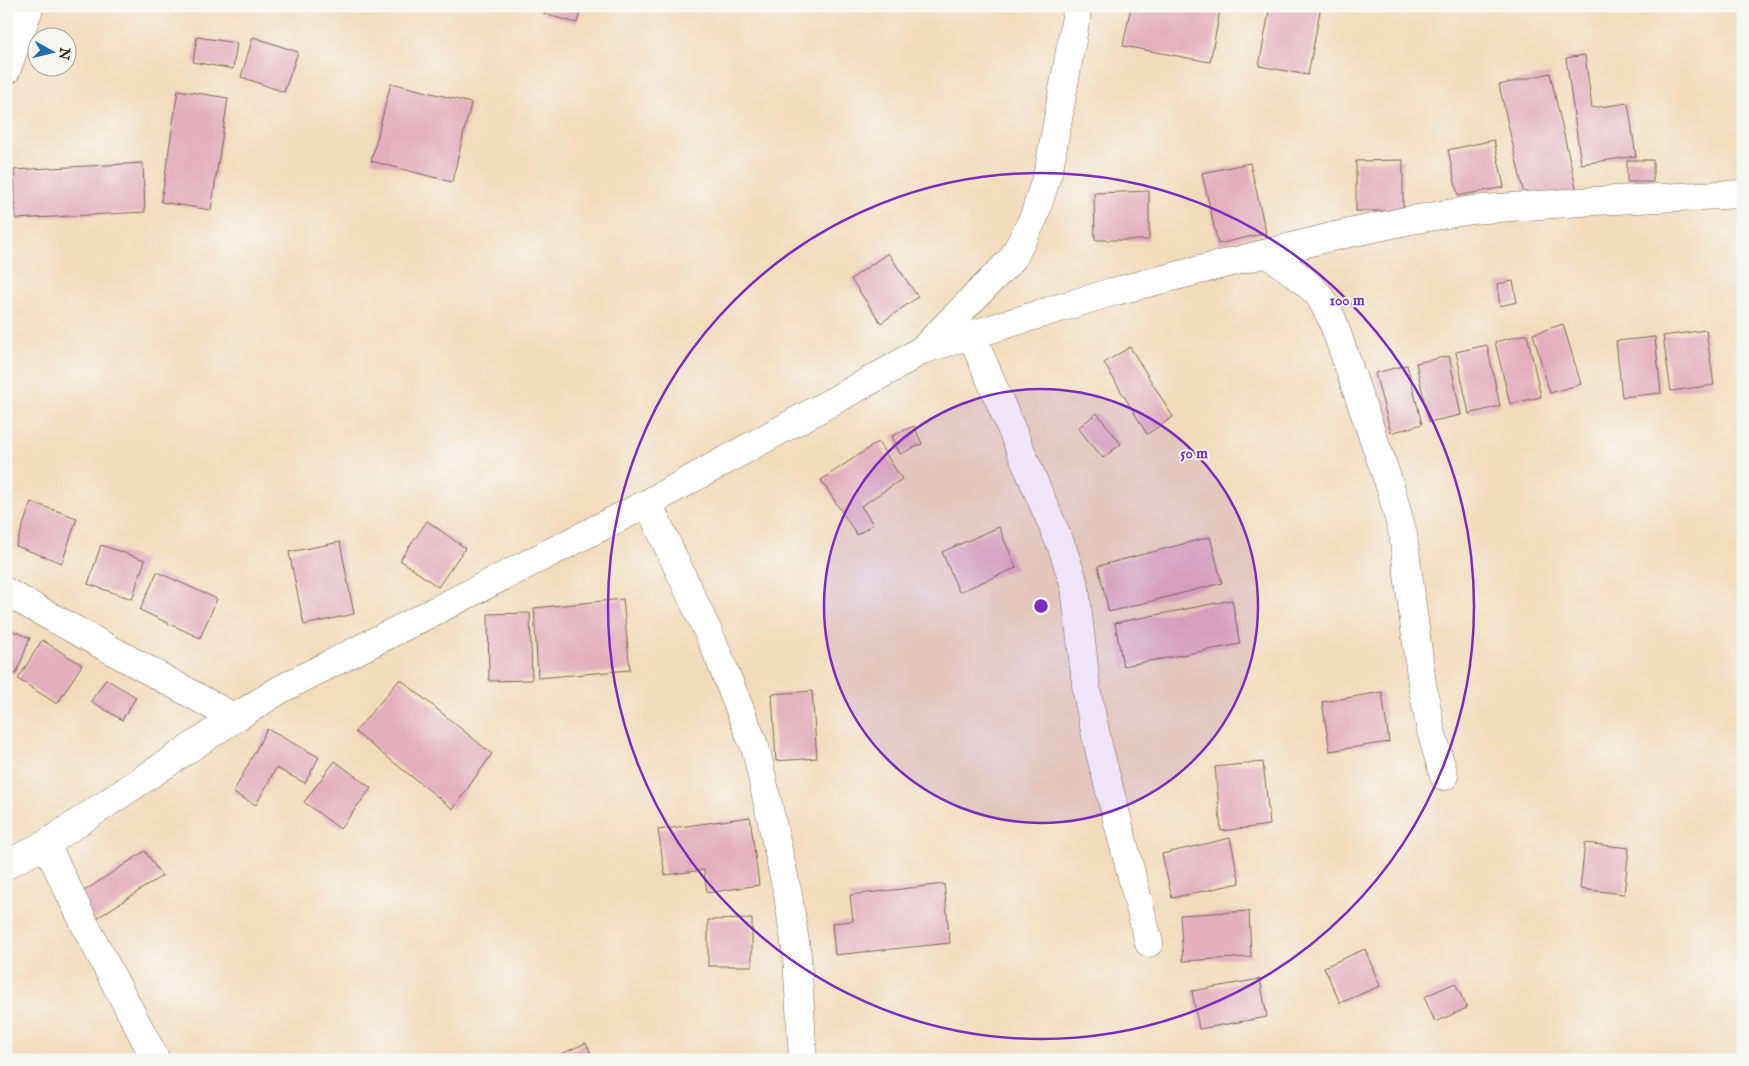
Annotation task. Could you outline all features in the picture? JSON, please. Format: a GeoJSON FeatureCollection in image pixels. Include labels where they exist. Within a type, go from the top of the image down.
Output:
{"type":"FeatureCollection","features":[{"type":"Feature","properties":{"kind":"street"},"geometry":{"type":"LineString","coordinates":[[6,71],[30,6]]}},
{"type":"Feature","properties":{"kind":"street"},"geometry":{"type":"LineString","coordinates":[[6,865],[46,844],[281,689],[648,503],[893,368],[923,349],[1012,258],[1034,216],[1049,169],[1078,6]]}},
{"type":"Feature","properties":{"kind":"street"},"geometry":{"type":"LineString","coordinates":[[923,349],[1112,292],[1267,253],[1412,220],[1472,210],[1594,201],[1743,194]]}},
{"type":"Feature","properties":{"kind":"street"},"geometry":{"type":"LineString","coordinates":[[1267,253],[1304,280],[1319,295],[1328,311],[1390,486],[1403,534],[1422,684],[1431,731],[1444,776]]}},
{"type":"Feature","properties":{"kind":"street"},"geometry":{"type":"LineString","coordinates":[[971,334],[1063,550],[1074,587],[1087,693],[1098,745],[1149,943]]}},
{"type":"Feature","properties":{"kind":"street"},"geometry":{"type":"LineString","coordinates":[[648,503],[714,645],[756,750],[789,904],[797,956],[803,1060]]}},
{"type":"Feature","properties":{"kind":"street"},"geometry":{"type":"LineString","coordinates":[[6,592],[235,718]]}},
{"type":"Feature","properties":{"kind":"street"},"geometry":{"type":"LineString","coordinates":[[46,844],[89,933],[156,1060]]}},
{"type":"Feature","properties":{"kind":"building"},"geometry":{"type":"Polygon","coordinates":[[[546,6],[582,6],[577,23],[544,14],[546,6]]]}},
{"type":"Feature","properties":{"kind":"building"},"geometry":{"type":"Polygon","coordinates":[[[1131,6],[1193,6],[1220,11],[1210,62],[1123,46],[1131,6]]]}},
{"type":"Feature","properties":{"kind":"building"},"geometry":{"type":"Polygon","coordinates":[[[1270,6],[1321,6],[1308,75],[1259,66],[1270,6]]]}},
{"type":"Feature","properties":{"kind":"building"},"geometry":{"type":"Polygon","coordinates":[[[197,37],[237,43],[233,69],[193,62],[197,37]]]}},
{"type":"Feature","properties":{"kind":"building"},"geometry":{"type":"Polygon","coordinates":[[[253,37],[298,52],[284,92],[241,77],[253,37]]]}},
{"type":"Feature","properties":{"kind":"building"},"geometry":{"type":"Polygon","coordinates":[[[1585,55],[1592,108],[1628,103],[1636,156],[1581,164],[1566,58],[1585,55]]]}},
{"type":"Feature","properties":{"kind":"building"},"geometry":{"type":"Polygon","coordinates":[[[1550,73],[1577,192],[1526,203],[1499,85],[1550,73]]]}},
{"type":"Feature","properties":{"kind":"building"},"geometry":{"type":"Polygon","coordinates":[[[391,83],[471,103],[452,182],[371,161],[391,83]]]}},
{"type":"Feature","properties":{"kind":"building"},"geometry":{"type":"Polygon","coordinates":[[[178,90],[228,98],[211,210],[161,202],[178,90]]]}},
{"type":"Feature","properties":{"kind":"building"},"geometry":{"type":"Polygon","coordinates":[[[1494,140],[1504,187],[1458,196],[1448,150],[1494,140]]]}},
{"type":"Feature","properties":{"kind":"building"},"geometry":{"type":"Polygon","coordinates":[[[1403,160],[1403,211],[1356,211],[1356,161],[1403,160]]]}},
{"type":"Feature","properties":{"kind":"building"},"geometry":{"type":"Polygon","coordinates":[[[1627,160],[1653,160],[1653,182],[1627,182],[1627,160]]]}},
{"type":"Feature","properties":{"kind":"building"},"geometry":{"type":"Polygon","coordinates":[[[143,163],[145,212],[16,219],[14,170],[143,163]]]}},
{"type":"Feature","properties":{"kind":"building"},"geometry":{"type":"Polygon","coordinates":[[[1250,163],[1266,233],[1218,244],[1202,173],[1250,163]]]}},
{"type":"Feature","properties":{"kind":"building"},"geometry":{"type":"Polygon","coordinates":[[[1149,191],[1149,240],[1095,240],[1094,193],[1149,191]]]}},
{"type":"Feature","properties":{"kind":"building"},"geometry":{"type":"Polygon","coordinates":[[[888,253],[918,297],[881,323],[851,279],[888,253]]]}},
{"type":"Feature","properties":{"kind":"building"},"geometry":{"type":"Polygon","coordinates":[[[1513,281],[1517,302],[1500,306],[1497,284],[1513,281]]]}},
{"type":"Feature","properties":{"kind":"building"},"geometry":{"type":"Polygon","coordinates":[[[1563,324],[1581,384],[1550,393],[1533,334],[1563,324]]]}},
{"type":"Feature","properties":{"kind":"building"},"geometry":{"type":"Polygon","coordinates":[[[1706,330],[1714,385],[1671,391],[1663,336],[1706,330]]]}},
{"type":"Feature","properties":{"kind":"building"},"geometry":{"type":"Polygon","coordinates":[[[1527,334],[1541,397],[1510,404],[1495,342],[1527,334]]]}},
{"type":"Feature","properties":{"kind":"building"},"geometry":{"type":"Polygon","coordinates":[[[1655,337],[1661,393],[1622,397],[1616,341],[1655,337]]]}},
{"type":"Feature","properties":{"kind":"building"},"geometry":{"type":"Polygon","coordinates":[[[1487,345],[1500,406],[1469,414],[1456,352],[1487,345]]]}},
{"type":"Feature","properties":{"kind":"building"},"geometry":{"type":"Polygon","coordinates":[[[1130,347],[1173,417],[1147,434],[1104,363],[1130,347]]]}},
{"type":"Feature","properties":{"kind":"building"},"geometry":{"type":"Polygon","coordinates":[[[1449,356],[1461,415],[1429,422],[1416,363],[1449,356]]]}},
{"type":"Feature","properties":{"kind":"building"},"geometry":{"type":"Polygon","coordinates":[[[1407,365],[1422,424],[1391,433],[1375,373],[1407,365]]]}},
{"type":"Feature","properties":{"kind":"building"},"geometry":{"type":"Polygon","coordinates":[[[1097,413],[1121,444],[1103,458],[1078,428],[1097,413]]]}},
{"type":"Feature","properties":{"kind":"building"},"geometry":{"type":"Polygon","coordinates":[[[914,426],[922,444],[900,454],[892,436],[914,426]]]}},
{"type":"Feature","properties":{"kind":"building"},"geometry":{"type":"Polygon","coordinates":[[[878,442],[902,479],[861,506],[873,524],[857,535],[821,480],[878,442]]]}},
{"type":"Feature","properties":{"kind":"building"},"geometry":{"type":"Polygon","coordinates":[[[31,502],[77,518],[62,563],[16,546],[31,502]]]}},
{"type":"Feature","properties":{"kind":"building"},"geometry":{"type":"Polygon","coordinates":[[[427,521],[465,548],[438,587],[400,560],[427,521]]]}},
{"type":"Feature","properties":{"kind":"building"},"geometry":{"type":"Polygon","coordinates":[[[999,527],[1016,568],[959,592],[942,552],[999,527]]]}},
{"type":"Feature","properties":{"kind":"building"},"geometry":{"type":"Polygon","coordinates":[[[1210,537],[1222,583],[1109,612],[1098,566],[1210,537]]]}},
{"type":"Feature","properties":{"kind":"building"},"geometry":{"type":"Polygon","coordinates":[[[340,542],[354,614],[304,625],[289,552],[340,542]]]}},
{"type":"Feature","properties":{"kind":"building"},"geometry":{"type":"Polygon","coordinates":[[[101,545],[145,560],[132,599],[88,584],[101,545]]]}},
{"type":"Feature","properties":{"kind":"building"},"geometry":{"type":"Polygon","coordinates":[[[157,572],[217,599],[200,638],[140,610],[157,572]]]}},
{"type":"Feature","properties":{"kind":"building"},"geometry":{"type":"Polygon","coordinates":[[[623,599],[630,670],[538,678],[534,608],[623,599]]]}},
{"type":"Feature","properties":{"kind":"building"},"geometry":{"type":"Polygon","coordinates":[[[1232,600],[1240,644],[1123,666],[1115,623],[1232,600]]]}},
{"type":"Feature","properties":{"kind":"building"},"geometry":{"type":"Polygon","coordinates":[[[530,613],[532,680],[489,681],[488,614],[530,613]]]}},
{"type":"Feature","properties":{"kind":"building"},"geometry":{"type":"Polygon","coordinates":[[[6,628],[30,638],[16,674],[6,670],[6,628]]]}},
{"type":"Feature","properties":{"kind":"building"},"geometry":{"type":"Polygon","coordinates":[[[42,640],[82,665],[57,704],[18,679],[42,640]]]}},
{"type":"Feature","properties":{"kind":"building"},"geometry":{"type":"Polygon","coordinates":[[[106,679],[136,697],[122,720],[91,701],[106,679]]]}},
{"type":"Feature","properties":{"kind":"building"},"geometry":{"type":"Polygon","coordinates":[[[400,679],[492,754],[453,809],[355,732],[400,679]]]}},
{"type":"Feature","properties":{"kind":"building"},"geometry":{"type":"Polygon","coordinates":[[[812,691],[817,758],[776,761],[772,694],[812,691]]]}},
{"type":"Feature","properties":{"kind":"building"},"geometry":{"type":"Polygon","coordinates":[[[1382,692],[1389,742],[1330,751],[1322,702],[1382,692]]]}},
{"type":"Feature","properties":{"kind":"building"},"geometry":{"type":"Polygon","coordinates":[[[267,729],[319,757],[305,783],[276,768],[256,805],[233,793],[267,729]]]}},
{"type":"Feature","properties":{"kind":"building"},"geometry":{"type":"Polygon","coordinates":[[[335,761],[371,788],[340,829],[304,802],[335,761]]]}},
{"type":"Feature","properties":{"kind":"building"},"geometry":{"type":"Polygon","coordinates":[[[1263,762],[1270,825],[1221,831],[1215,767],[1263,762]]]}},
{"type":"Feature","properties":{"kind":"building"},"geometry":{"type":"Polygon","coordinates":[[[750,817],[759,885],[707,893],[704,870],[665,875],[658,830],[750,817]]]}},
{"type":"Feature","properties":{"kind":"building"},"geometry":{"type":"Polygon","coordinates":[[[1230,838],[1240,883],[1172,898],[1162,854],[1230,838]]]}},
{"type":"Feature","properties":{"kind":"building"},"geometry":{"type":"Polygon","coordinates":[[[1585,843],[1629,848],[1624,894],[1580,889],[1585,843]]]}},
{"type":"Feature","properties":{"kind":"building"},"geometry":{"type":"Polygon","coordinates":[[[145,851],[162,876],[94,920],[78,895],[145,851]]]}},
{"type":"Feature","properties":{"kind":"building"},"geometry":{"type":"Polygon","coordinates":[[[944,884],[950,943],[835,955],[832,923],[853,921],[850,895],[944,884]]]}},
{"type":"Feature","properties":{"kind":"building"},"geometry":{"type":"Polygon","coordinates":[[[1249,911],[1251,957],[1183,961],[1180,915],[1249,911]]]}},
{"type":"Feature","properties":{"kind":"building"},"geometry":{"type":"Polygon","coordinates":[[[752,919],[752,966],[708,966],[708,920],[752,919]]]}},
{"type":"Feature","properties":{"kind":"building"},"geometry":{"type":"Polygon","coordinates":[[[1365,949],[1380,986],[1340,1003],[1324,967],[1365,949]]]}},
{"type":"Feature","properties":{"kind":"building"},"geometry":{"type":"Polygon","coordinates":[[[1260,979],[1267,1017],[1199,1029],[1192,991],[1260,979]]]}},
{"type":"Feature","properties":{"kind":"building"},"geometry":{"type":"Polygon","coordinates":[[[1455,983],[1467,1008],[1435,1022],[1424,997],[1455,983]]]}},
{"type":"Feature","properties":{"kind":"building"},"geometry":{"type":"Polygon","coordinates":[[[586,1043],[594,1060],[548,1060],[586,1043]]]}}]}
